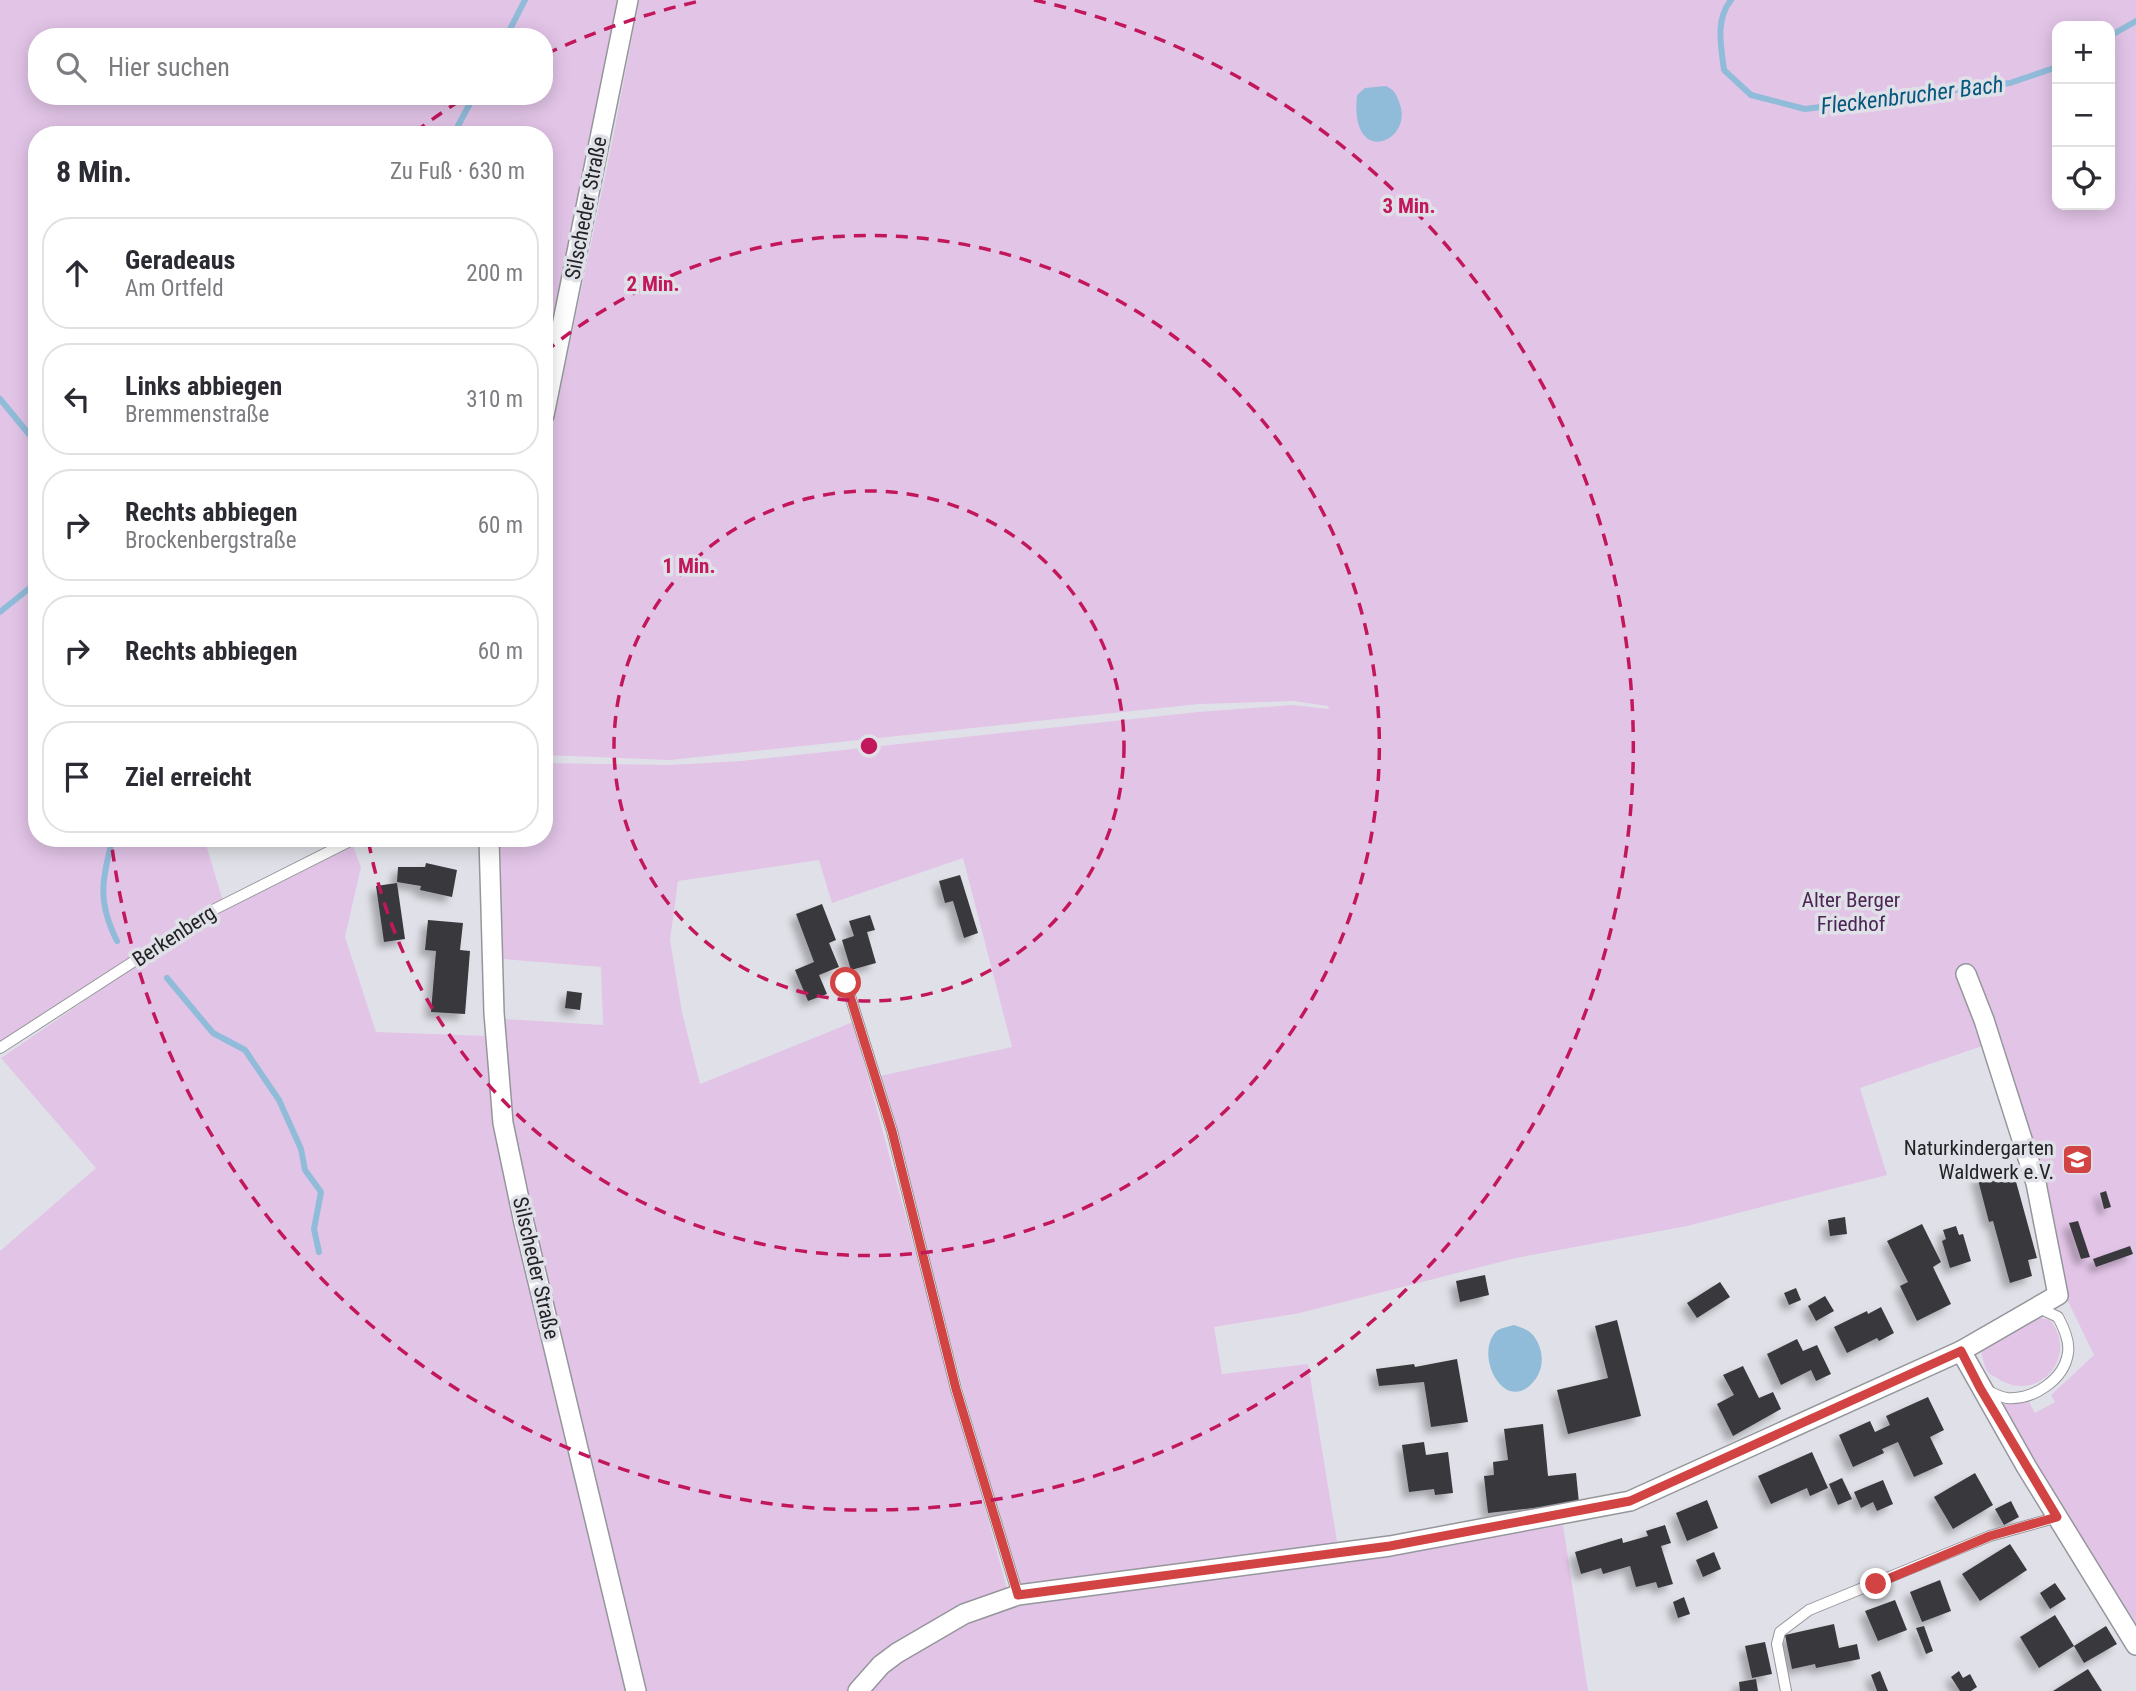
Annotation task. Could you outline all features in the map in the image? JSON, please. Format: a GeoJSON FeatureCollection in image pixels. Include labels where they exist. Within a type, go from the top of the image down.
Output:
{"type":"FeatureCollection","features":[{"type":"Feature","properties":{"kind":"street","name":"Silscheder Straße"},"geometry":{"type":"LineString","coordinates":[[553,371],[628,0]]}},
{"type":"Feature","properties":{"kind":"street","name":"Silscheder Straße"},"geometry":{"type":"LineString","coordinates":[[489,847],[494,1013],[503,1123],[524,1223],[636,1691]]}},
{"type":"Feature","properties":{"kind":"street"},"geometry":{"type":"LineString","coordinates":[[858,1691],[881,1665],[897,1653],[964,1614],[1018,1595],[1390,1546],[1630,1501],[1961,1351],[2058,1294],[2036,1183],[1984,1020],[1966,974]]}},
{"type":"Feature","properties":{"kind":"street"},"geometry":{"type":"LineString","coordinates":[[1961,1351],[1980,1388],[2136,1645]]}},
{"type":"Feature","properties":{"kind":"lane","name":"Berkenberg"},"geometry":{"type":"LineString","coordinates":[[1,1046],[213,910],[338,847]]}},
{"type":"Feature","properties":{"kind":"lane"},"geometry":{"type":"LineString","coordinates":[[846,983],[892,1131],[956,1389],[1018,1595]]}},
{"type":"Feature","properties":{"kind":"lane"},"geometry":{"type":"LineString","coordinates":[[1980,1388],[2007,1398],[2039,1392],[2061,1374],[2069,1353],[2067,1335],[2058,1317],[2036,1307]]}},
{"type":"Feature","properties":{"kind":"lane"},"geometry":{"type":"LineString","coordinates":[[1786,1691],[1777,1644],[1780,1632],[1809,1610],[1990,1536],[2057,1517]]}},
{"type":"Feature","properties":{"kind":"green space"},"geometry":{"type":"Polygon","coordinates":[[[0,0],[624,0],[553,340],[553,126],[28,126],[28,847],[207,847],[223,901],[210,906],[122,967],[0,1045],[0,0]]]}},
{"type":"Feature","properties":{"kind":"green space","name":"Alter Berger Friedhof"},"geometry":{"type":"Polygon","coordinates":[[[639,0],[2136,0],[2136,1629],[2002,1404],[2029,1402],[2035,1413],[2055,1402],[2051,1395],[2094,1355],[2064,1293],[1988,1044],[1860,1088],[1887,1175],[1687,1226],[1516,1258],[1300,1313],[1214,1327],[1222,1374],[1308,1364],[1338,1547],[1020,1585],[965,1396],[880,1076],[1012,1047],[963,858],[832,903],[819,860],[678,881],[670,940],[682,1012],[700,1084],[853,1022],[1007,1589],[860,1678],[848,1691],[643,1691],[581,1430],[514,1128],[503,1019],[603,1025],[601,967],[503,959],[500,847],[553,847],[553,763],[670,765],[741,761],[1198,712],[1292,705],[1329,709],[1328,706],[1293,701],[1199,704],[670,760],[553,755],[553,424],[639,0]]]}},
{"type":"Feature","properties":{"kind":"green space"},"geometry":{"type":"Polygon","coordinates":[[[346,847],[353,847],[361,867],[345,937],[376,1032],[489,1036],[519,1234],[626,1691],[0,1691],[0,1251],[96,1168],[1,1058],[216,911],[346,847]]]}},
{"type":"Feature","properties":{"kind":"green space"},"geometry":{"type":"Polygon","coordinates":[[[2038,1317],[2050,1320],[2058,1335],[2060,1349],[2057,1362],[2050,1373],[2039,1382],[2026,1386],[2012,1385],[1990,1374],[1981,1351],[2038,1317]]]}},
{"type":"Feature","properties":{"kind":"green space"},"geometry":{"type":"Polygon","coordinates":[[[1563,1525],[1588,1691],[870,1691],[875,1683],[907,1656],[949,1632],[1016,1604],[1398,1553],[1563,1525]]]}},
{"type":"Feature","properties":{"kind":"water"},"geometry":{"type":"Polygon","coordinates":[[[1386,86],[1396,94],[1402,116],[1391,137],[1381,141],[1371,140],[1363,133],[1357,118],[1357,95],[1365,88],[1386,86]]]}},
{"type":"Feature","properties":{"kind":"water"},"geometry":{"type":"Polygon","coordinates":[[[1514,1325],[1533,1335],[1542,1358],[1538,1376],[1534,1381],[1524,1390],[1514,1392],[1504,1388],[1497,1380],[1488,1357],[1494,1334],[1514,1325]]]}},
{"type":"Feature","properties":{"kind":"building"},"geometry":{"type":"Polygon","coordinates":[[[426,863],[457,870],[452,897],[420,890],[421,886],[397,882],[398,867],[425,867],[426,863]]]}},
{"type":"Feature","properties":{"kind":"building"},"geometry":{"type":"Polygon","coordinates":[[[960,875],[978,933],[964,938],[953,901],[945,903],[939,881],[960,875]]]}},
{"type":"Feature","properties":{"kind":"building"},"geometry":{"type":"Polygon","coordinates":[[[397,883],[405,939],[384,942],[376,886],[397,883]]]}},
{"type":"Feature","properties":{"kind":"building"},"geometry":{"type":"Polygon","coordinates":[[[822,904],[836,940],[829,943],[839,967],[819,975],[827,994],[808,1001],[795,970],[814,962],[796,914],[822,904]]]}},
{"type":"Feature","properties":{"kind":"building"},"geometry":{"type":"Polygon","coordinates":[[[870,915],[875,930],[867,932],[876,963],[851,970],[842,940],[854,936],[849,921],[870,915]]]}},
{"type":"Feature","properties":{"kind":"building"},"geometry":{"type":"Polygon","coordinates":[[[428,920],[463,923],[460,950],[470,951],[465,1014],[431,1012],[436,951],[425,950],[428,920]]]}},
{"type":"Feature","properties":{"kind":"building"},"geometry":{"type":"Polygon","coordinates":[[[567,991],[582,993],[580,1010],[565,1008],[567,991]]]}},
{"type":"Feature","properties":{"kind":"building"},"geometry":{"type":"Polygon","coordinates":[[[2012,1167],[2037,1258],[2028,1260],[2032,1276],[2010,1283],[1977,1176],[2012,1167]]]}},
{"type":"Feature","properties":{"kind":"building"},"geometry":{"type":"Polygon","coordinates":[[[2106,1191],[2111,1207],[2104,1209],[2100,1193],[2106,1191]]]}},
{"type":"Feature","properties":{"kind":"building"},"geometry":{"type":"Polygon","coordinates":[[[1845,1217],[1847,1234],[1830,1236],[1828,1220],[1845,1217]]]}},
{"type":"Feature","properties":{"kind":"building"},"geometry":{"type":"Polygon","coordinates":[[[2078,1221],[2090,1257],[2081,1259],[2069,1223],[2078,1221]]]}},
{"type":"Feature","properties":{"kind":"building"},"geometry":{"type":"Polygon","coordinates":[[[1922,1224],[1941,1262],[1933,1267],[1951,1304],[1917,1321],[1900,1286],[1908,1282],[1887,1241],[1922,1224]]]}},
{"type":"Feature","properties":{"kind":"building"},"geometry":{"type":"Polygon","coordinates":[[[1956,1226],[1959,1235],[1963,1234],[1971,1261],[1950,1268],[1942,1241],[1946,1239],[1943,1230],[1956,1226]]]}},
{"type":"Feature","properties":{"kind":"building"},"geometry":{"type":"Polygon","coordinates":[[[2130,1246],[2133,1254],[2096,1267],[2093,1259],[2130,1246]]]}},
{"type":"Feature","properties":{"kind":"building"},"geometry":{"type":"Polygon","coordinates":[[[1485,1275],[1489,1295],[1460,1302],[1456,1281],[1485,1275]]]}},
{"type":"Feature","properties":{"kind":"building"},"geometry":{"type":"Polygon","coordinates":[[[1720,1282],[1730,1297],[1697,1318],[1687,1303],[1720,1282]]]}},
{"type":"Feature","properties":{"kind":"building"},"geometry":{"type":"Polygon","coordinates":[[[1796,1288],[1801,1300],[1789,1305],[1784,1293],[1796,1288]]]}},
{"type":"Feature","properties":{"kind":"building"},"geometry":{"type":"Polygon","coordinates":[[[1825,1296],[1834,1311],[1816,1321],[1808,1306],[1825,1296]]]}},
{"type":"Feature","properties":{"kind":"building"},"geometry":{"type":"Polygon","coordinates":[[[1881,1307],[1894,1333],[1847,1353],[1834,1327],[1881,1307]]]}},
{"type":"Feature","properties":{"kind":"building"},"geometry":{"type":"Polygon","coordinates":[[[1617,1320],[1641,1416],[1568,1434],[1557,1390],[1608,1378],[1595,1326],[1617,1320]]]}},
{"type":"Feature","properties":{"kind":"building"},"geometry":{"type":"Polygon","coordinates":[[[1797,1339],[1803,1351],[1817,1345],[1831,1374],[1816,1381],[1811,1370],[1781,1385],[1767,1354],[1797,1339]]]}},
{"type":"Feature","properties":{"kind":"building"},"geometry":{"type":"Polygon","coordinates":[[[1457,1359],[1468,1422],[1431,1427],[1424,1382],[1379,1386],[1376,1369],[1414,1364],[1415,1367],[1457,1359]]]}},
{"type":"Feature","properties":{"kind":"building"},"geometry":{"type":"Polygon","coordinates":[[[1743,1366],[1759,1398],[1773,1392],[1781,1409],[1733,1436],[1717,1404],[1734,1395],[1723,1375],[1743,1366]]]}},
{"type":"Feature","properties":{"kind":"building"},"geometry":{"type":"Polygon","coordinates":[[[1928,1397],[1944,1430],[1930,1437],[1943,1464],[1914,1477],[1898,1442],[1882,1449],[1884,1453],[1853,1467],[1839,1435],[1870,1421],[1875,1432],[1890,1425],[1886,1416],[1928,1397]]]}},
{"type":"Feature","properties":{"kind":"building"},"geometry":{"type":"Polygon","coordinates":[[[1543,1424],[1548,1476],[1576,1473],[1579,1503],[1488,1513],[1484,1476],[1494,1475],[1493,1462],[1508,1460],[1504,1429],[1543,1424]]]}},
{"type":"Feature","properties":{"kind":"building"},"geometry":{"type":"Polygon","coordinates":[[[1424,1442],[1426,1455],[1448,1452],[1453,1493],[1435,1495],[1434,1489],[1409,1492],[1402,1445],[1424,1442]]]}},
{"type":"Feature","properties":{"kind":"building"},"geometry":{"type":"Polygon","coordinates":[[[1812,1452],[1828,1488],[1810,1496],[1807,1488],[1771,1504],[1758,1476],[1812,1452]]]}},
{"type":"Feature","properties":{"kind":"building"},"geometry":{"type":"Polygon","coordinates":[[[1975,1473],[1993,1505],[1953,1529],[1934,1497],[1975,1473]]]}},
{"type":"Feature","properties":{"kind":"building"},"geometry":{"type":"Polygon","coordinates":[[[1842,1478],[1852,1499],[1838,1505],[1829,1484],[1842,1478]]]}},
{"type":"Feature","properties":{"kind":"building"},"geometry":{"type":"Polygon","coordinates":[[[1883,1480],[1893,1504],[1877,1511],[1873,1502],[1861,1508],[1854,1492],[1883,1480]]]}},
{"type":"Feature","properties":{"kind":"building"},"geometry":{"type":"Polygon","coordinates":[[[1707,1500],[1718,1528],[1687,1541],[1676,1513],[1707,1500]]]}},
{"type":"Feature","properties":{"kind":"building"},"geometry":{"type":"Polygon","coordinates":[[[2011,1501],[2019,1517],[2004,1525],[1995,1509],[2011,1501]]]}},
{"type":"Feature","properties":{"kind":"building"},"geometry":{"type":"Polygon","coordinates":[[[1665,1525],[1671,1543],[1661,1546],[1673,1584],[1658,1588],[1656,1582],[1636,1587],[1630,1566],[1603,1574],[1601,1568],[1581,1574],[1575,1552],[1622,1538],[1623,1543],[1648,1536],[1646,1531],[1665,1525]]]}},
{"type":"Feature","properties":{"kind":"building"},"geometry":{"type":"Polygon","coordinates":[[[2010,1544],[2027,1570],[1980,1601],[1962,1574],[2010,1544]]]}},
{"type":"Feature","properties":{"kind":"building"},"geometry":{"type":"Polygon","coordinates":[[[1714,1552],[1721,1569],[1703,1577],[1696,1560],[1714,1552]]]}},
{"type":"Feature","properties":{"kind":"building"},"geometry":{"type":"Polygon","coordinates":[[[1940,1580],[1951,1611],[1922,1622],[1910,1592],[1940,1580]]]}},
{"type":"Feature","properties":{"kind":"building"},"geometry":{"type":"Polygon","coordinates":[[[2055,1583],[2066,1599],[2050,1609],[2040,1593],[2055,1583]]]}},
{"type":"Feature","properties":{"kind":"building"},"geometry":{"type":"Polygon","coordinates":[[[1684,1597],[1690,1614],[1678,1618],[1673,1602],[1684,1597]]]}},
{"type":"Feature","properties":{"kind":"building"},"geometry":{"type":"Polygon","coordinates":[[[1895,1600],[1907,1630],[1878,1641],[1865,1611],[1895,1600]]]}},
{"type":"Feature","properties":{"kind":"building"},"geometry":{"type":"Polygon","coordinates":[[[2055,1615],[2074,1646],[2039,1668],[2020,1637],[2055,1615]]]}},
{"type":"Feature","properties":{"kind":"building"},"geometry":{"type":"Polygon","coordinates":[[[1834,1624],[1839,1648],[1857,1644],[1860,1659],[1816,1668],[1815,1664],[1792,1669],[1785,1635],[1834,1624]]]}},
{"type":"Feature","properties":{"kind":"building"},"geometry":{"type":"Polygon","coordinates":[[[1924,1626],[1933,1651],[1926,1654],[1916,1628],[1924,1626]]]}},
{"type":"Feature","properties":{"kind":"building"},"geometry":{"type":"Polygon","coordinates":[[[2106,1626],[2117,1644],[2084,1663],[2074,1646],[2106,1626]]]}},
{"type":"Feature","properties":{"kind":"building"},"geometry":{"type":"Polygon","coordinates":[[[1765,1642],[1772,1674],[1752,1678],[1745,1646],[1765,1642]]]}},
{"type":"Feature","properties":{"kind":"building"},"geometry":{"type":"Polygon","coordinates":[[[2088,1669],[2102,1691],[2053,1691],[2088,1669]]]}},
{"type":"Feature","properties":{"kind":"building"},"geometry":{"type":"Polygon","coordinates":[[[1880,1671],[1888,1691],[1877,1691],[1871,1675],[1880,1671]]]}},
{"type":"Feature","properties":{"kind":"building"},"geometry":{"type":"Polygon","coordinates":[[[1959,1671],[1963,1678],[1970,1674],[1977,1687],[1971,1691],[1960,1691],[1951,1677],[1959,1671]]]}},
{"type":"Feature","properties":{"kind":"building"},"geometry":{"type":"Polygon","coordinates":[[[1756,1679],[1758,1691],[1740,1691],[1739,1682],[1756,1679]]]}},
{"type":"Feature","properties":{"kind":"waterway","name":"Fleckenbrucher Bach"},"geometry":{"type":"LineString","coordinates":[[511,28],[525,0]]}},
{"type":"Feature","properties":{"kind":"waterway","name":"Fleckenbrucher Bach"},"geometry":{"type":"LineString","coordinates":[[1731,0],[1721,25],[1724,70],[1751,95],[1805,109],[2010,83],[2052,69]]}},
{"type":"Feature","properties":{"kind":"waterway","name":"Fleckenbrucher Bach"},"geometry":{"type":"LineString","coordinates":[[2115,33],[2136,21]]}},
{"type":"Feature","properties":{"kind":"waterway","name":"Fleckenbrucher Bach"},"geometry":{"type":"LineString","coordinates":[[458,126],[469,105]]}},
{"type":"Feature","properties":{"kind":"waterway"},"geometry":{"type":"LineString","coordinates":[[0,399],[28,433]]}},
{"type":"Feature","properties":{"kind":"waterway","name":"Fleckenbrucher Bach"},"geometry":{"type":"LineString","coordinates":[[0,612],[28,589]]}},
{"type":"Feature","properties":{"kind":"waterway"},"geometry":{"type":"LineString","coordinates":[[111,847],[103,890],[106,914],[117,941]]}},
{"type":"Feature","properties":{"kind":"waterway"},"geometry":{"type":"LineString","coordinates":[[167,978],[213,1033],[245,1050],[279,1100],[301,1149],[305,1170],[321,1192],[314,1229],[319,1252]]}},
{"type":"Feature","properties":{"kind":"place","name":"Naturkindergarten Waldwerk e.V."},"geometry":{"type":"Point","coordinates":[2077,1160]}},
{"type":"Feature","properties":{"kind":"route"},"geometry":{"type":"LineString","coordinates":[[846,983],[892,1131],[956,1389],[1018,1595],[1390,1546],[1630,1501],[1961,1351],[2057,1517],[1990,1536],[1876,1584]]}}]}
